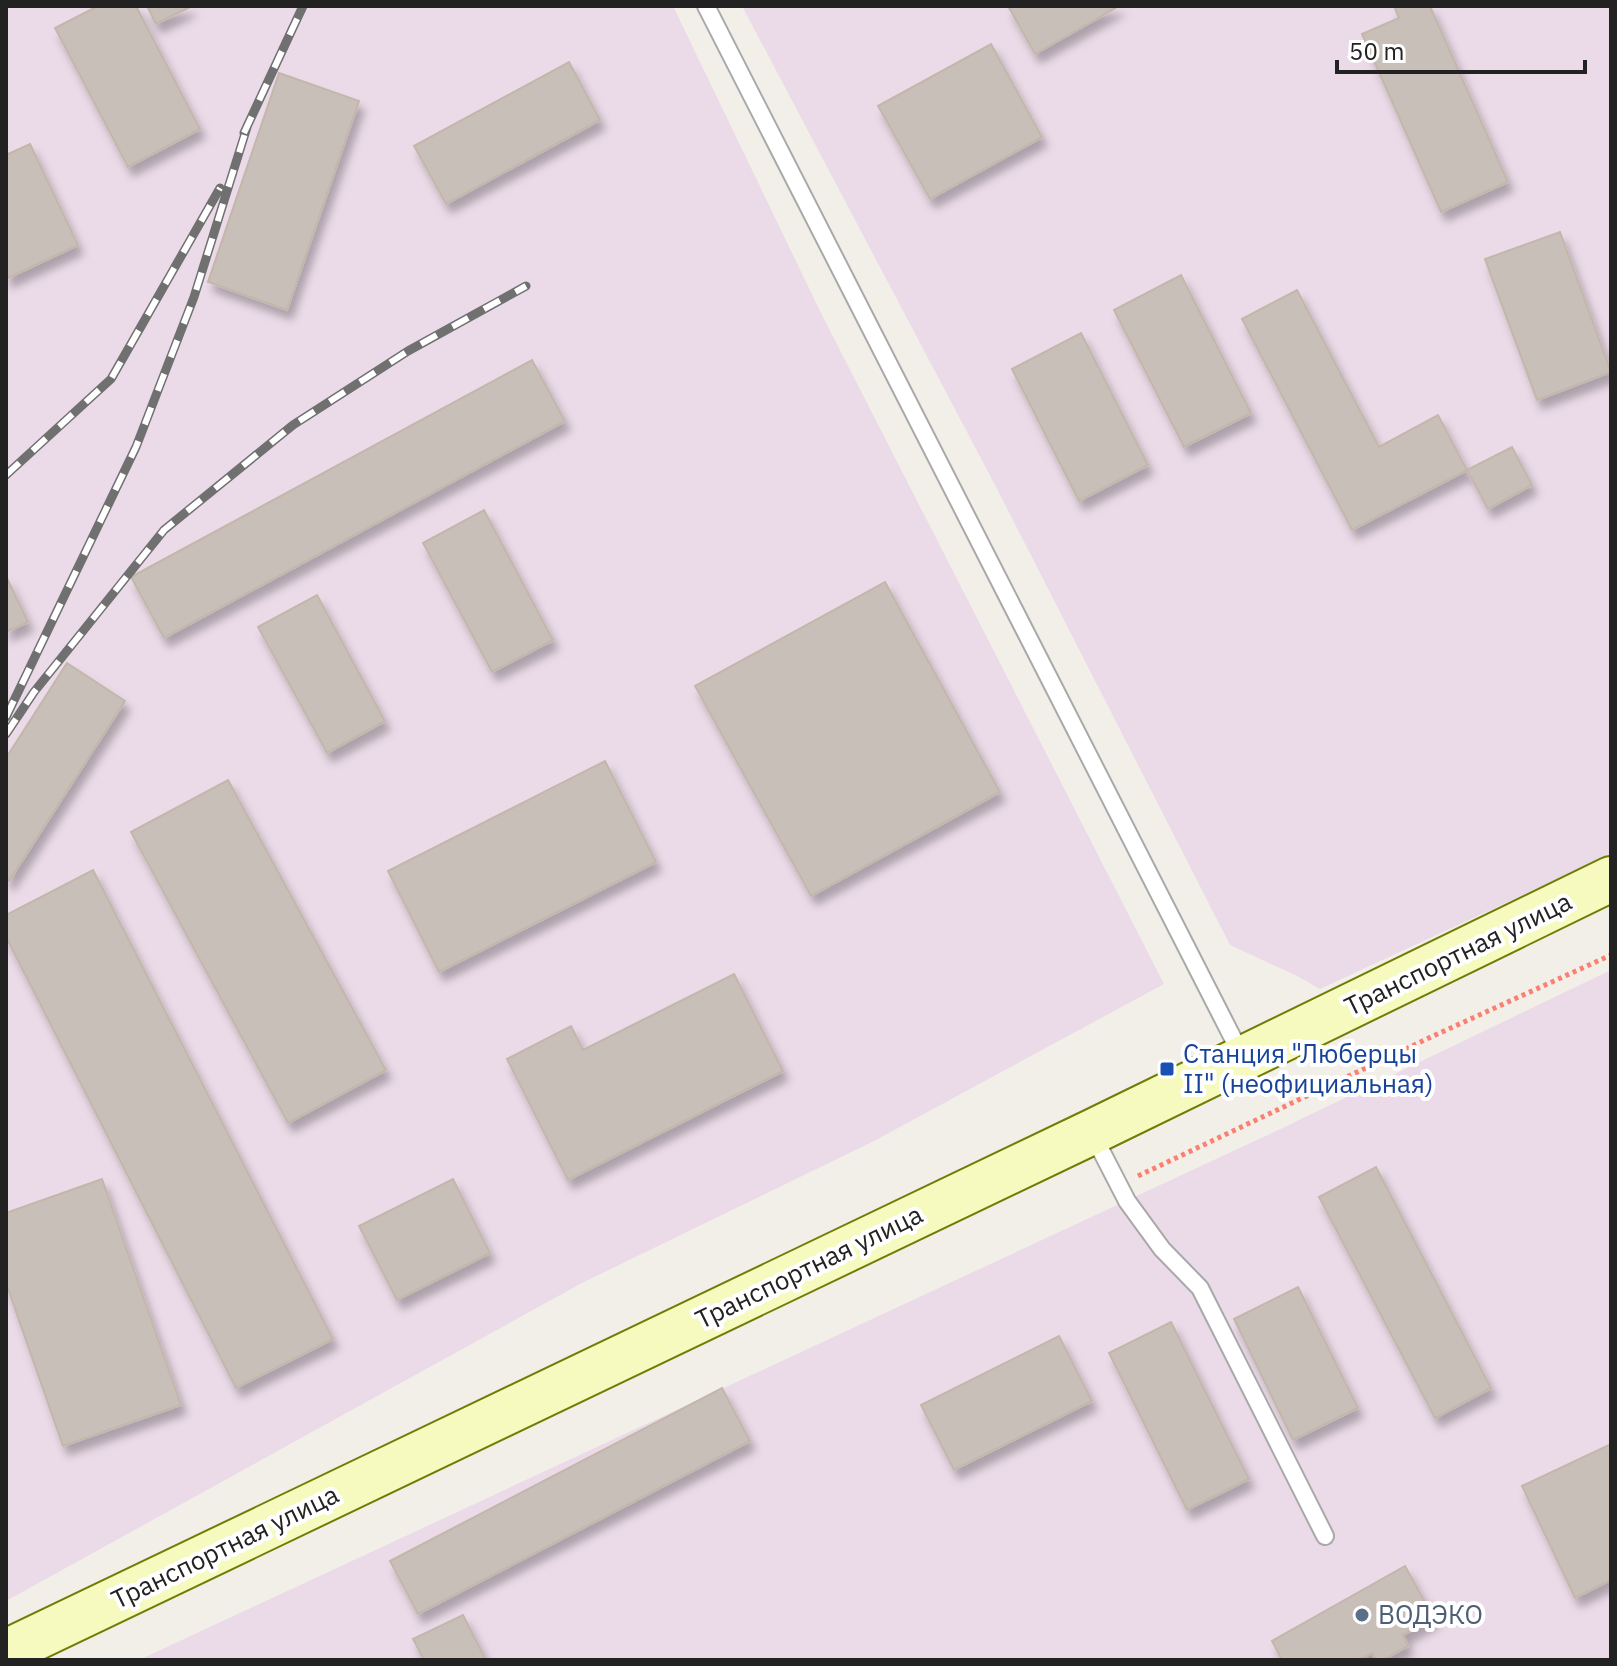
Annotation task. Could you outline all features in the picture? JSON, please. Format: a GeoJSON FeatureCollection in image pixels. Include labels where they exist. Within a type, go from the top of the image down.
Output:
{"type":"FeatureCollection","features":[{"type":"Feature","properties":{"kind":"street","name":"Транспортная улица"},"geometry":{"type":"LineString","coordinates":[[6,1652],[1092,1132],[1611,879]]}},
{"type":"Feature","properties":{"kind":"lane"},"geometry":{"type":"LineString","coordinates":[[706,6],[1243,1058]]}},
{"type":"Feature","properties":{"kind":"lane"},"geometry":{"type":"LineString","coordinates":[[1092,1132],[1127,1201],[1162,1249],[1200,1288],[1325,1536]]}},
{"type":"Feature","properties":{"kind":"path"},"geometry":{"type":"LineString","coordinates":[[1119,1185],[1611,955]]}},
{"type":"Feature","properties":{"kind":"shaded area"},"geometry":{"type":"Polygon","coordinates":[[[6,6],[673,6],[820,311],[1164,984],[874,1141],[582,1283],[6,1601],[6,6]]]}},
{"type":"Feature","properties":{"kind":"shaded area"},"geometry":{"type":"Polygon","coordinates":[[[742,6],[1611,6],[1611,854],[1320,989],[1230,945],[995,485],[742,6]]]}},
{"type":"Feature","properties":{"kind":"shaded area"},"geometry":{"type":"Polygon","coordinates":[[[1611,970],[1611,1660],[139,1660],[1272,1133],[1611,970]]]}},
{"type":"Feature","properties":{"kind":"building"},"geometry":{"type":"Polygon","coordinates":[[[98,6],[136,6],[200,129],[128,167],[55,28],[98,6]]]}},
{"type":"Feature","properties":{"kind":"building"},"geometry":{"type":"Polygon","coordinates":[[[147,6],[192,6],[156,24],[147,6]]]}},
{"type":"Feature","properties":{"kind":"building"},"geometry":{"type":"Polygon","coordinates":[[[1008,6],[1119,6],[1035,54],[1008,6]]]}},
{"type":"Feature","properties":{"kind":"building"},"geometry":{"type":"Polygon","coordinates":[[[1394,6],[1430,6],[1508,182],[1441,212],[1362,34],[1399,18],[1394,6]]]}},
{"type":"Feature","properties":{"kind":"building"},"geometry":{"type":"Polygon","coordinates":[[[991,44],[1042,137],[930,199],[878,106],[991,44]]]}},
{"type":"Feature","properties":{"kind":"building"},"geometry":{"type":"Polygon","coordinates":[[[569,62],[600,120],[446,204],[414,146],[569,62]]]}},
{"type":"Feature","properties":{"kind":"building"},"geometry":{"type":"Polygon","coordinates":[[[279,73],[359,101],[287,310],[208,282],[279,73]]]}},
{"type":"Feature","properties":{"kind":"building"},"geometry":{"type":"Polygon","coordinates":[[[30,144],[78,245],[6,279],[6,155],[30,144]]]}},
{"type":"Feature","properties":{"kind":"building"},"geometry":{"type":"Polygon","coordinates":[[[1560,232],[1611,372],[1537,400],[1485,259],[1560,232]]]}},
{"type":"Feature","properties":{"kind":"building"},"geometry":{"type":"Polygon","coordinates":[[[1181,275],[1251,413],[1184,447],[1114,310],[1181,275]]]}},
{"type":"Feature","properties":{"kind":"building"},"geometry":{"type":"Polygon","coordinates":[[[1297,290],[1379,447],[1438,415],[1467,470],[1352,530],[1242,319],[1297,290]]]}},
{"type":"Feature","properties":{"kind":"building"},"geometry":{"type":"Polygon","coordinates":[[[1081,333],[1148,465],[1079,501],[1012,369],[1081,333]]]}},
{"type":"Feature","properties":{"kind":"building"},"geometry":{"type":"Polygon","coordinates":[[[532,360],[565,421],[164,638],[131,577],[532,360]]]}},
{"type":"Feature","properties":{"kind":"building"},"geometry":{"type":"Polygon","coordinates":[[[1512,447],[1532,485],[1488,509],[1467,470],[1512,447]]]}},
{"type":"Feature","properties":{"kind":"building"},"geometry":{"type":"Polygon","coordinates":[[[484,510],[553,640],[492,672],[423,543],[484,510]]]}},
{"type":"Feature","properties":{"kind":"building"},"geometry":{"type":"Polygon","coordinates":[[[6,576],[28,622],[6,632],[6,576]]]}},
{"type":"Feature","properties":{"kind":"building"},"geometry":{"type":"Polygon","coordinates":[[[885,582],[1000,792],[811,896],[695,686],[885,582]]]}},
{"type":"Feature","properties":{"kind":"building"},"geometry":{"type":"Polygon","coordinates":[[[317,595],[385,721],[327,753],[258,627],[317,595]]]}},
{"type":"Feature","properties":{"kind":"building"},"geometry":{"type":"Polygon","coordinates":[[[67,663],[125,701],[9,881],[6,879],[6,758],[67,663]]]}},
{"type":"Feature","properties":{"kind":"building"},"geometry":{"type":"Polygon","coordinates":[[[605,761],[656,862],[439,972],[388,871],[605,761]]]}},
{"type":"Feature","properties":{"kind":"building"},"geometry":{"type":"Polygon","coordinates":[[[228,780],[386,1070],[288,1123],[131,832],[228,780]]]}},
{"type":"Feature","properties":{"kind":"building"},"geometry":{"type":"Polygon","coordinates":[[[93,870],[333,1339],[236,1388],[6,937],[6,915],[93,870]]]}},
{"type":"Feature","properties":{"kind":"building"},"geometry":{"type":"Polygon","coordinates":[[[734,974],[783,1071],[568,1180],[507,1059],[571,1026],[583,1050],[734,974]]]}},
{"type":"Feature","properties":{"kind":"building"},"geometry":{"type":"Polygon","coordinates":[[[1376,1167],[1491,1388],[1435,1418],[1319,1197],[1376,1167]]]}},
{"type":"Feature","properties":{"kind":"building"},"geometry":{"type":"Polygon","coordinates":[[[102,1179],[181,1405],[63,1446],[6,1283],[6,1213],[102,1179]]]}},
{"type":"Feature","properties":{"kind":"building"},"geometry":{"type":"Polygon","coordinates":[[[453,1179],[490,1253],[397,1300],[359,1226],[453,1179]]]}},
{"type":"Feature","properties":{"kind":"building"},"geometry":{"type":"Polygon","coordinates":[[[1298,1287],[1358,1408],[1293,1440],[1234,1319],[1298,1287]]]}},
{"type":"Feature","properties":{"kind":"building"},"geometry":{"type":"Polygon","coordinates":[[[1171,1322],[1249,1479],[1187,1510],[1109,1353],[1171,1322]]]}},
{"type":"Feature","properties":{"kind":"building"},"geometry":{"type":"Polygon","coordinates":[[[1059,1336],[1092,1401],[954,1470],[921,1405],[1059,1336]]]}},
{"type":"Feature","properties":{"kind":"building"},"geometry":{"type":"Polygon","coordinates":[[[722,1388],[750,1441],[418,1614],[390,1561],[722,1388]]]}},
{"type":"Feature","properties":{"kind":"building"},"geometry":{"type":"Polygon","coordinates":[[[1611,1444],[1611,1580],[1575,1598],[1522,1486],[1611,1444]]]}},
{"type":"Feature","properties":{"kind":"building"},"geometry":{"type":"Polygon","coordinates":[[[1405,1566],[1434,1618],[1403,1635],[1408,1646],[1383,1660],[1376,1660],[1372,1653],[1358,1660],[1282,1660],[1272,1641],[1405,1566]]]}},
{"type":"Feature","properties":{"kind":"building"},"geometry":{"type":"Polygon","coordinates":[[[463,1615],[486,1660],[424,1660],[413,1639],[463,1615]]]}},
{"type":"Feature","properties":{"kind":"railway"},"geometry":{"type":"LineString","coordinates":[[244,133],[303,6]]}},
{"type":"Feature","properties":{"kind":"railway"},"geometry":{"type":"LineString","coordinates":[[6,717],[136,447],[194,297],[248,124]]}},
{"type":"Feature","properties":{"kind":"railway"},"geometry":{"type":"LineString","coordinates":[[6,475],[111,379],[220,188]]}},
{"type":"Feature","properties":{"kind":"railway"},"geometry":{"type":"LineString","coordinates":[[6,734],[34,692],[164,530],[293,425],[408,351],[526,286]]}},
{"type":"Feature","properties":{"kind":"place","name":"Станция \"Люберцы II\" (неофициальная)"},"geometry":{"type":"Point","coordinates":[1167,1069]}},
{"type":"Feature","properties":{"kind":"place","name":"ВОДЭКО"},"geometry":{"type":"Point","coordinates":[1362,1615]}}]}
